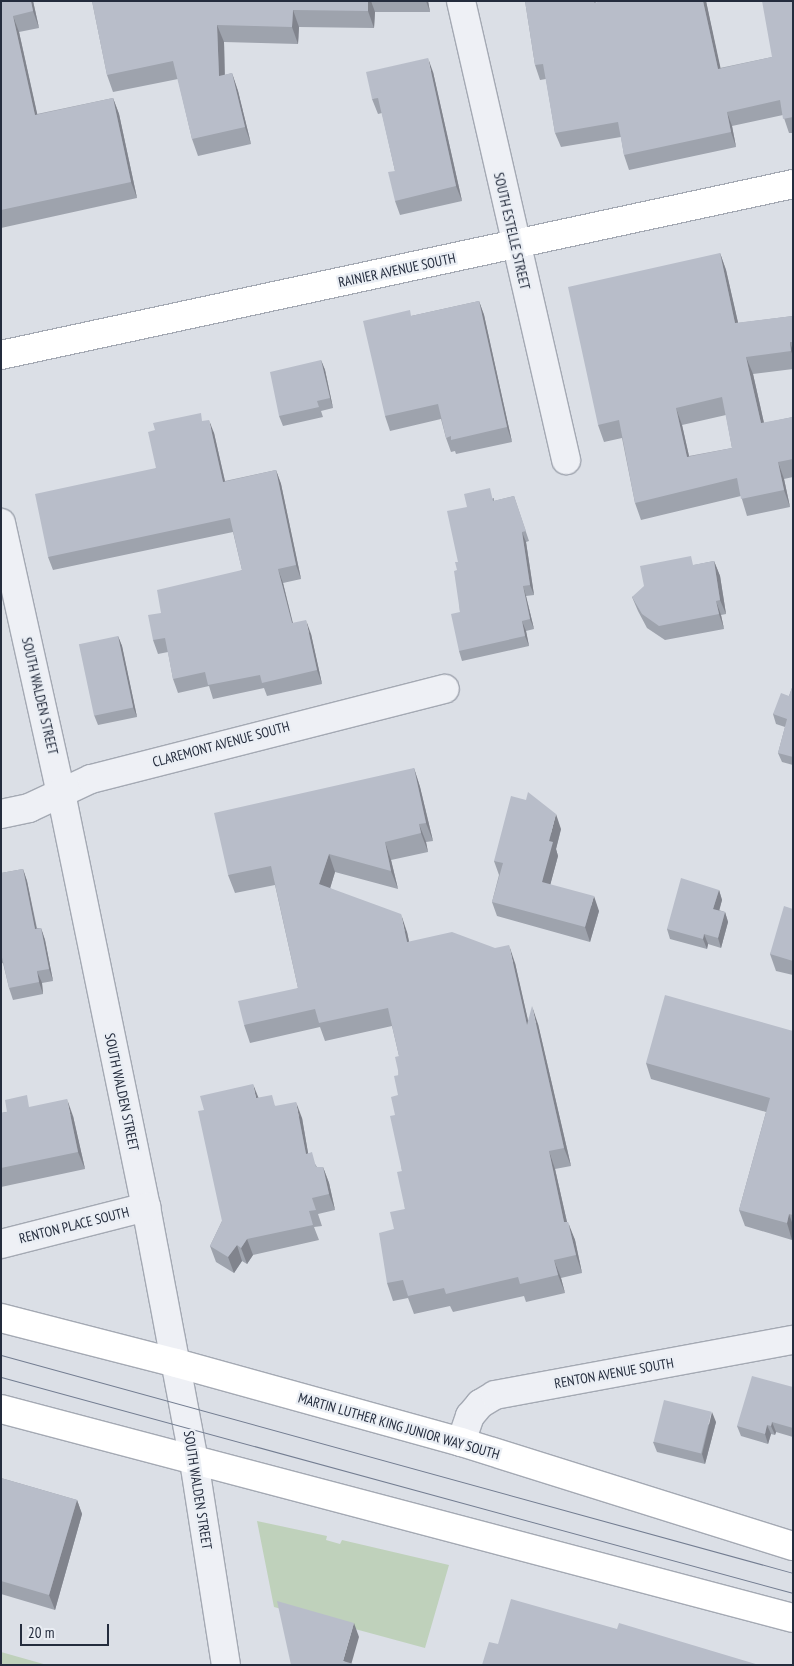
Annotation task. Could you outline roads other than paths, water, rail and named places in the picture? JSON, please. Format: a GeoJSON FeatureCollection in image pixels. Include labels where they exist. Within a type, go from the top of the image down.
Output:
{"type":"FeatureCollection","features":[{"type":"Feature","properties":{"kind":"main road","name":"RAINIER AVENUE SOUTH"},"geometry":{"type":"LineString","coordinates":[[1,355],[793,184]]}},
{"type":"Feature","properties":{"kind":"main road","name":"MARTIN LUTHER KING JUNIOR WAY SOUTH"},"geometry":{"type":"LineString","coordinates":[[1,1318],[176,1363],[461,1442],[793,1546]]}},
{"type":"Feature","properties":{"kind":"main road"},"geometry":{"type":"LineString","coordinates":[[1,1409],[793,1618]]}},
{"type":"Feature","properties":{"kind":"street","name":"SOUTH ESTELLE STREET"},"geometry":{"type":"LineString","coordinates":[[461,1],[515,244],[566,460]]}},
{"type":"Feature","properties":{"kind":"street","name":"SOUTH WALDEN STREET"},"geometry":{"type":"LineString","coordinates":[[1,523],[61,793],[146,1207],[194,1461],[226,1665]]}},
{"type":"Feature","properties":{"kind":"street","name":"CLAREMONT AVENUE SOUTH"},"geometry":{"type":"LineString","coordinates":[[1,814],[29,808],[91,778],[445,689]]}},
{"type":"Feature","properties":{"kind":"street","name":"RENTON PLACE SOUTH"},"geometry":{"type":"LineString","coordinates":[[1,1244],[146,1207]]}},
{"type":"Feature","properties":{"kind":"street","name":"RENTON AVENUE SOUTH"},"geometry":{"type":"LineString","coordinates":[[461,1442],[470,1416],[480,1404],[496,1395],[793,1340]]}},
{"type":"Feature","properties":{"kind":"tram line"},"geometry":{"type":"LineString","coordinates":[[1,1355],[793,1573]]}},
{"type":"Feature","properties":{"kind":"tram line"},"geometry":{"type":"LineString","coordinates":[[1,1377],[793,1593]]}}]}
